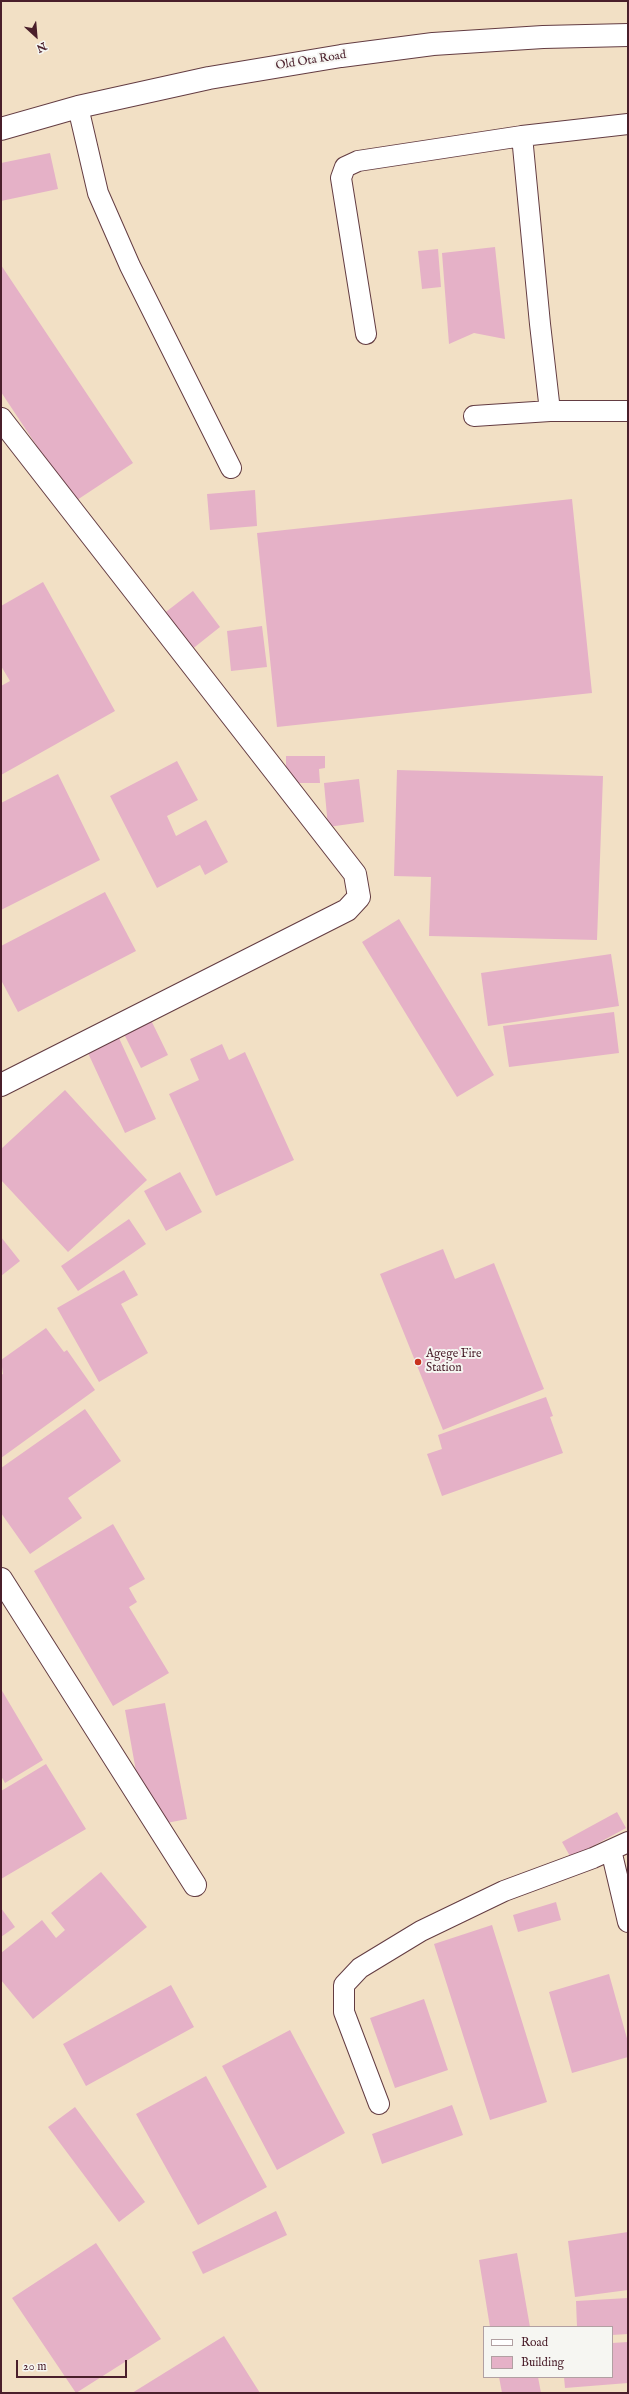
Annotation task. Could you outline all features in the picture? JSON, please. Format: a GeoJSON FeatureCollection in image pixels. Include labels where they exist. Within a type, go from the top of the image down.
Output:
{"type":"FeatureCollection","features":[{"type":"Feature","properties":{"kind":"street","name":"Old Ota Road"},"geometry":{"type":"LineString","coordinates":[[1,129],[78,107],[209,78],[387,50],[433,44],[543,37],[628,35]]}},
{"type":"Feature","properties":{"kind":"street"},"geometry":{"type":"LineString","coordinates":[[1,419],[355,874],[359,897],[347,910],[1,1085]]}},
{"type":"Feature","properties":{"kind":"street"},"geometry":{"type":"LineString","coordinates":[[1,1579],[195,1885]]}},
{"type":"Feature","properties":{"kind":"lane"},"geometry":{"type":"LineString","coordinates":[[78,107],[98,193],[130,266],[231,468]]}},
{"type":"Feature","properties":{"kind":"lane"},"geometry":{"type":"LineString","coordinates":[[366,334],[341,178],[345,167],[358,161],[522,136],[628,124]]}},
{"type":"Feature","properties":{"kind":"lane"},"geometry":{"type":"LineString","coordinates":[[522,136],[550,411]]}},
{"type":"Feature","properties":{"kind":"lane"},"geometry":{"type":"LineString","coordinates":[[474,416],[550,411],[628,411]]}},
{"type":"Feature","properties":{"kind":"lane"},"geometry":{"type":"LineString","coordinates":[[379,2104],[344,2012],[344,1985],[360,1968],[421,1931],[504,1891],[619,1846],[628,1922]]}},
{"type":"Feature","properties":{"kind":"building"},"geometry":{"type":"Polygon","coordinates":[[[50,153],[58,189],[1,201],[1,163],[50,153]]]}},
{"type":"Feature","properties":{"kind":"building"},"geometry":{"type":"Polygon","coordinates":[[[495,247],[505,339],[474,333],[449,344],[442,253],[495,247]]]}},
{"type":"Feature","properties":{"kind":"building"},"geometry":{"type":"Polygon","coordinates":[[[438,249],[441,287],[422,289],[418,251],[438,249]]]}},
{"type":"Feature","properties":{"kind":"building"},"geometry":{"type":"Polygon","coordinates":[[[1,265],[133,463],[74,502],[1,392],[1,265]]]}},
{"type":"Feature","properties":{"kind":"building"},"geometry":{"type":"Polygon","coordinates":[[[255,490],[257,526],[210,530],[207,494],[255,490]]]}},
{"type":"Feature","properties":{"kind":"building"},"geometry":{"type":"Polygon","coordinates":[[[572,499],[592,693],[277,727],[257,533],[572,499]]]}},
{"type":"Feature","properties":{"kind":"building"},"geometry":{"type":"Polygon","coordinates":[[[43,582],[115,711],[1,775],[1,686],[10,681],[1,666],[1,606],[43,582]]]}},
{"type":"Feature","properties":{"kind":"building"},"geometry":{"type":"Polygon","coordinates":[[[193,591],[220,627],[186,654],[158,618],[193,591]]]}},
{"type":"Feature","properties":{"kind":"building"},"geometry":{"type":"Polygon","coordinates":[[[262,626],[267,667],[231,671],[227,631],[262,626]]]}},
{"type":"Feature","properties":{"kind":"building"},"geometry":{"type":"Polygon","coordinates":[[[286,756],[325,756],[325,768],[319,769],[320,783],[286,783],[286,756]]]}},
{"type":"Feature","properties":{"kind":"building"},"geometry":{"type":"Polygon","coordinates":[[[177,761],[198,800],[167,816],[176,836],[206,820],[228,862],[205,875],[200,865],[157,888],[110,796],[177,761]]]}},
{"type":"Feature","properties":{"kind":"building"},"geometry":{"type":"Polygon","coordinates":[[[397,770],[603,776],[597,940],[429,936],[431,877],[394,876],[397,770]]]}},
{"type":"Feature","properties":{"kind":"building"},"geometry":{"type":"Polygon","coordinates":[[[58,774],[100,860],[1,910],[1,803],[58,774]]]}},
{"type":"Feature","properties":{"kind":"building"},"geometry":{"type":"Polygon","coordinates":[[[359,779],[364,822],[328,827],[324,783],[359,779]]]}},
{"type":"Feature","properties":{"kind":"building"},"geometry":{"type":"Polygon","coordinates":[[[105,892],[136,951],[18,1012],[1,980],[1,946],[105,892]]]}},
{"type":"Feature","properties":{"kind":"building"},"geometry":{"type":"Polygon","coordinates":[[[399,919],[494,1075],[457,1097],[362,942],[399,919]]]}},
{"type":"Feature","properties":{"kind":"building"},"geometry":{"type":"Polygon","coordinates":[[[611,954],[619,1006],[488,1026],[481,973],[611,954]]]}},
{"type":"Feature","properties":{"kind":"building"},"geometry":{"type":"Polygon","coordinates":[[[614,1012],[619,1053],[509,1067],[503,1026],[614,1012]]]}},
{"type":"Feature","properties":{"kind":"building"},"geometry":{"type":"Polygon","coordinates":[[[148,1014],[168,1055],[141,1068],[121,1028],[148,1014]]]}},
{"type":"Feature","properties":{"kind":"building"},"geometry":{"type":"Polygon","coordinates":[[[119,1038],[156,1119],[125,1133],[88,1053],[119,1038]]]}},
{"type":"Feature","properties":{"kind":"building"},"geometry":{"type":"Polygon","coordinates":[[[222,1044],[229,1060],[245,1052],[294,1160],[216,1196],[169,1094],[199,1080],[190,1059],[222,1044]]]}},
{"type":"Feature","properties":{"kind":"building"},"geometry":{"type":"Polygon","coordinates":[[[65,1090],[147,1180],[68,1252],[1,1180],[1,1149],[65,1090]]]}},
{"type":"Feature","properties":{"kind":"building"},"geometry":{"type":"Polygon","coordinates":[[[180,1172],[202,1212],[166,1231],[144,1191],[180,1172]]]}},
{"type":"Feature","properties":{"kind":"building"},"geometry":{"type":"Polygon","coordinates":[[[129,1219],[146,1244],[78,1291],[61,1266],[129,1219]]]}},
{"type":"Feature","properties":{"kind":"building"},"geometry":{"type":"Polygon","coordinates":[[[1,1237],[20,1261],[1,1276],[1,1237]]]}},
{"type":"Feature","properties":{"kind":"building"},"geometry":{"type":"Polygon","coordinates":[[[443,1249],[455,1279],[494,1263],[544,1389],[443,1430],[380,1274],[443,1249]]]}},
{"type":"Feature","properties":{"kind":"building"},"geometry":{"type":"Polygon","coordinates":[[[124,1270],[138,1295],[121,1304],[148,1353],[99,1382],[57,1308],[124,1270]]]}},
{"type":"Feature","properties":{"kind":"building"},"geometry":{"type":"Polygon","coordinates":[[[46,1328],[64,1352],[67,1350],[95,1390],[1,1458],[1,1375],[3,1374],[1,1360],[46,1328]]]}},
{"type":"Feature","properties":{"kind":"building"},"geometry":{"type":"Polygon","coordinates":[[[546,1397],[553,1416],[550,1417],[563,1453],[442,1496],[427,1454],[442,1449],[438,1435],[546,1397]]]}},
{"type":"Feature","properties":{"kind":"building"},"geometry":{"type":"Polygon","coordinates":[[[85,1409],[121,1461],[68,1498],[82,1518],[30,1554],[1,1513],[1,1468],[85,1409]]]}},
{"type":"Feature","properties":{"kind":"building"},"geometry":{"type":"Polygon","coordinates":[[[113,1524],[145,1579],[129,1588],[137,1602],[129,1607],[169,1673],[113,1706],[34,1571],[113,1524]]]}},
{"type":"Feature","properties":{"kind":"building"},"geometry":{"type":"Polygon","coordinates":[[[1,1689],[43,1760],[5,1783],[1,1776],[1,1689]]]}},
{"type":"Feature","properties":{"kind":"building"},"geometry":{"type":"Polygon","coordinates":[[[165,1703],[187,1819],[146,1827],[125,1710],[165,1703]]]}},
{"type":"Feature","properties":{"kind":"building"},"geometry":{"type":"Polygon","coordinates":[[[46,1764],[86,1829],[1,1879],[1,1791],[46,1764]]]}},
{"type":"Feature","properties":{"kind":"building"},"geometry":{"type":"Polygon","coordinates":[[[617,1812],[626,1828],[571,1858],[562,1842],[617,1812]]]}},
{"type":"Feature","properties":{"kind":"building"},"geometry":{"type":"Polygon","coordinates":[[[101,1872],[147,1927],[33,2019],[1,1980],[1,1953],[42,1920],[56,1938],[65,1930],[51,1913],[101,1872]]]}},
{"type":"Feature","properties":{"kind":"building"},"geometry":{"type":"Polygon","coordinates":[[[556,1902],[561,1920],[518,1932],[513,1915],[556,1902]]]}},
{"type":"Feature","properties":{"kind":"building"},"geometry":{"type":"Polygon","coordinates":[[[1,1908],[15,1927],[1,1937],[1,1908]]]}},
{"type":"Feature","properties":{"kind":"building"},"geometry":{"type":"Polygon","coordinates":[[[492,1925],[547,2102],[490,2120],[434,1944],[492,1925]]]}},
{"type":"Feature","properties":{"kind":"building"},"geometry":{"type":"Polygon","coordinates":[[[609,1974],[628,2042],[628,2057],[572,2073],[549,1992],[609,1974]]]}},
{"type":"Feature","properties":{"kind":"building"},"geometry":{"type":"Polygon","coordinates":[[[171,1985],[194,2027],[86,2086],[63,2044],[171,1985]]]}},
{"type":"Feature","properties":{"kind":"building"},"geometry":{"type":"Polygon","coordinates":[[[424,1999],[448,2070],[395,2088],[370,2018],[424,1999]]]}},
{"type":"Feature","properties":{"kind":"building"},"geometry":{"type":"Polygon","coordinates":[[[290,2030],[345,2133],[277,2170],[222,2066],[290,2030]]]}},
{"type":"Feature","properties":{"kind":"building"},"geometry":{"type":"Polygon","coordinates":[[[206,2076],[267,2187],[198,2225],[136,2114],[206,2076]]]}},
{"type":"Feature","properties":{"kind":"building"},"geometry":{"type":"Polygon","coordinates":[[[452,2105],[463,2135],[382,2164],[372,2134],[452,2105]]]}},
{"type":"Feature","properties":{"kind":"building"},"geometry":{"type":"Polygon","coordinates":[[[75,2107],[145,2202],[119,2222],[48,2127],[75,2107]]]}},
{"type":"Feature","properties":{"kind":"building"},"geometry":{"type":"Polygon","coordinates":[[[276,2211],[287,2235],[203,2274],[192,2252],[276,2211]]]}},
{"type":"Feature","properties":{"kind":"building"},"geometry":{"type":"Polygon","coordinates":[[[628,2232],[628,2290],[575,2297],[568,2241],[628,2232]]]}},
{"type":"Feature","properties":{"kind":"building"},"geometry":{"type":"Polygon","coordinates":[[[96,2243],[161,2339],[76,2393],[12,2298],[96,2243]]]}},
{"type":"Feature","properties":{"kind":"building"},"geometry":{"type":"Polygon","coordinates":[[[517,2253],[530,2326],[490,2326],[479,2260],[517,2253]]]}},
{"type":"Feature","properties":{"kind":"building"},"geometry":{"type":"Polygon","coordinates":[[[628,2298],[628,2334],[613,2335],[613,2326],[577,2326],[576,2301],[628,2298]]]}},
{"type":"Feature","properties":{"kind":"building"},"geometry":{"type":"Polygon","coordinates":[[[224,2336],[260,2393],[132,2393],[224,2336]]]}},
{"type":"Feature","properties":{"kind":"building"},"geometry":{"type":"Polygon","coordinates":[[[628,2342],[628,2383],[565,2388],[564,2378],[613,2378],[613,2343],[628,2342]]]}},
{"type":"Feature","properties":{"kind":"building"},"geometry":{"type":"Polygon","coordinates":[[[499,2378],[538,2378],[541,2393],[502,2393],[499,2378]]]}},
{"type":"Feature","properties":{"kind":"place","name":"Agege Fire Station"},"geometry":{"type":"Point","coordinates":[418,1362]}}]}
